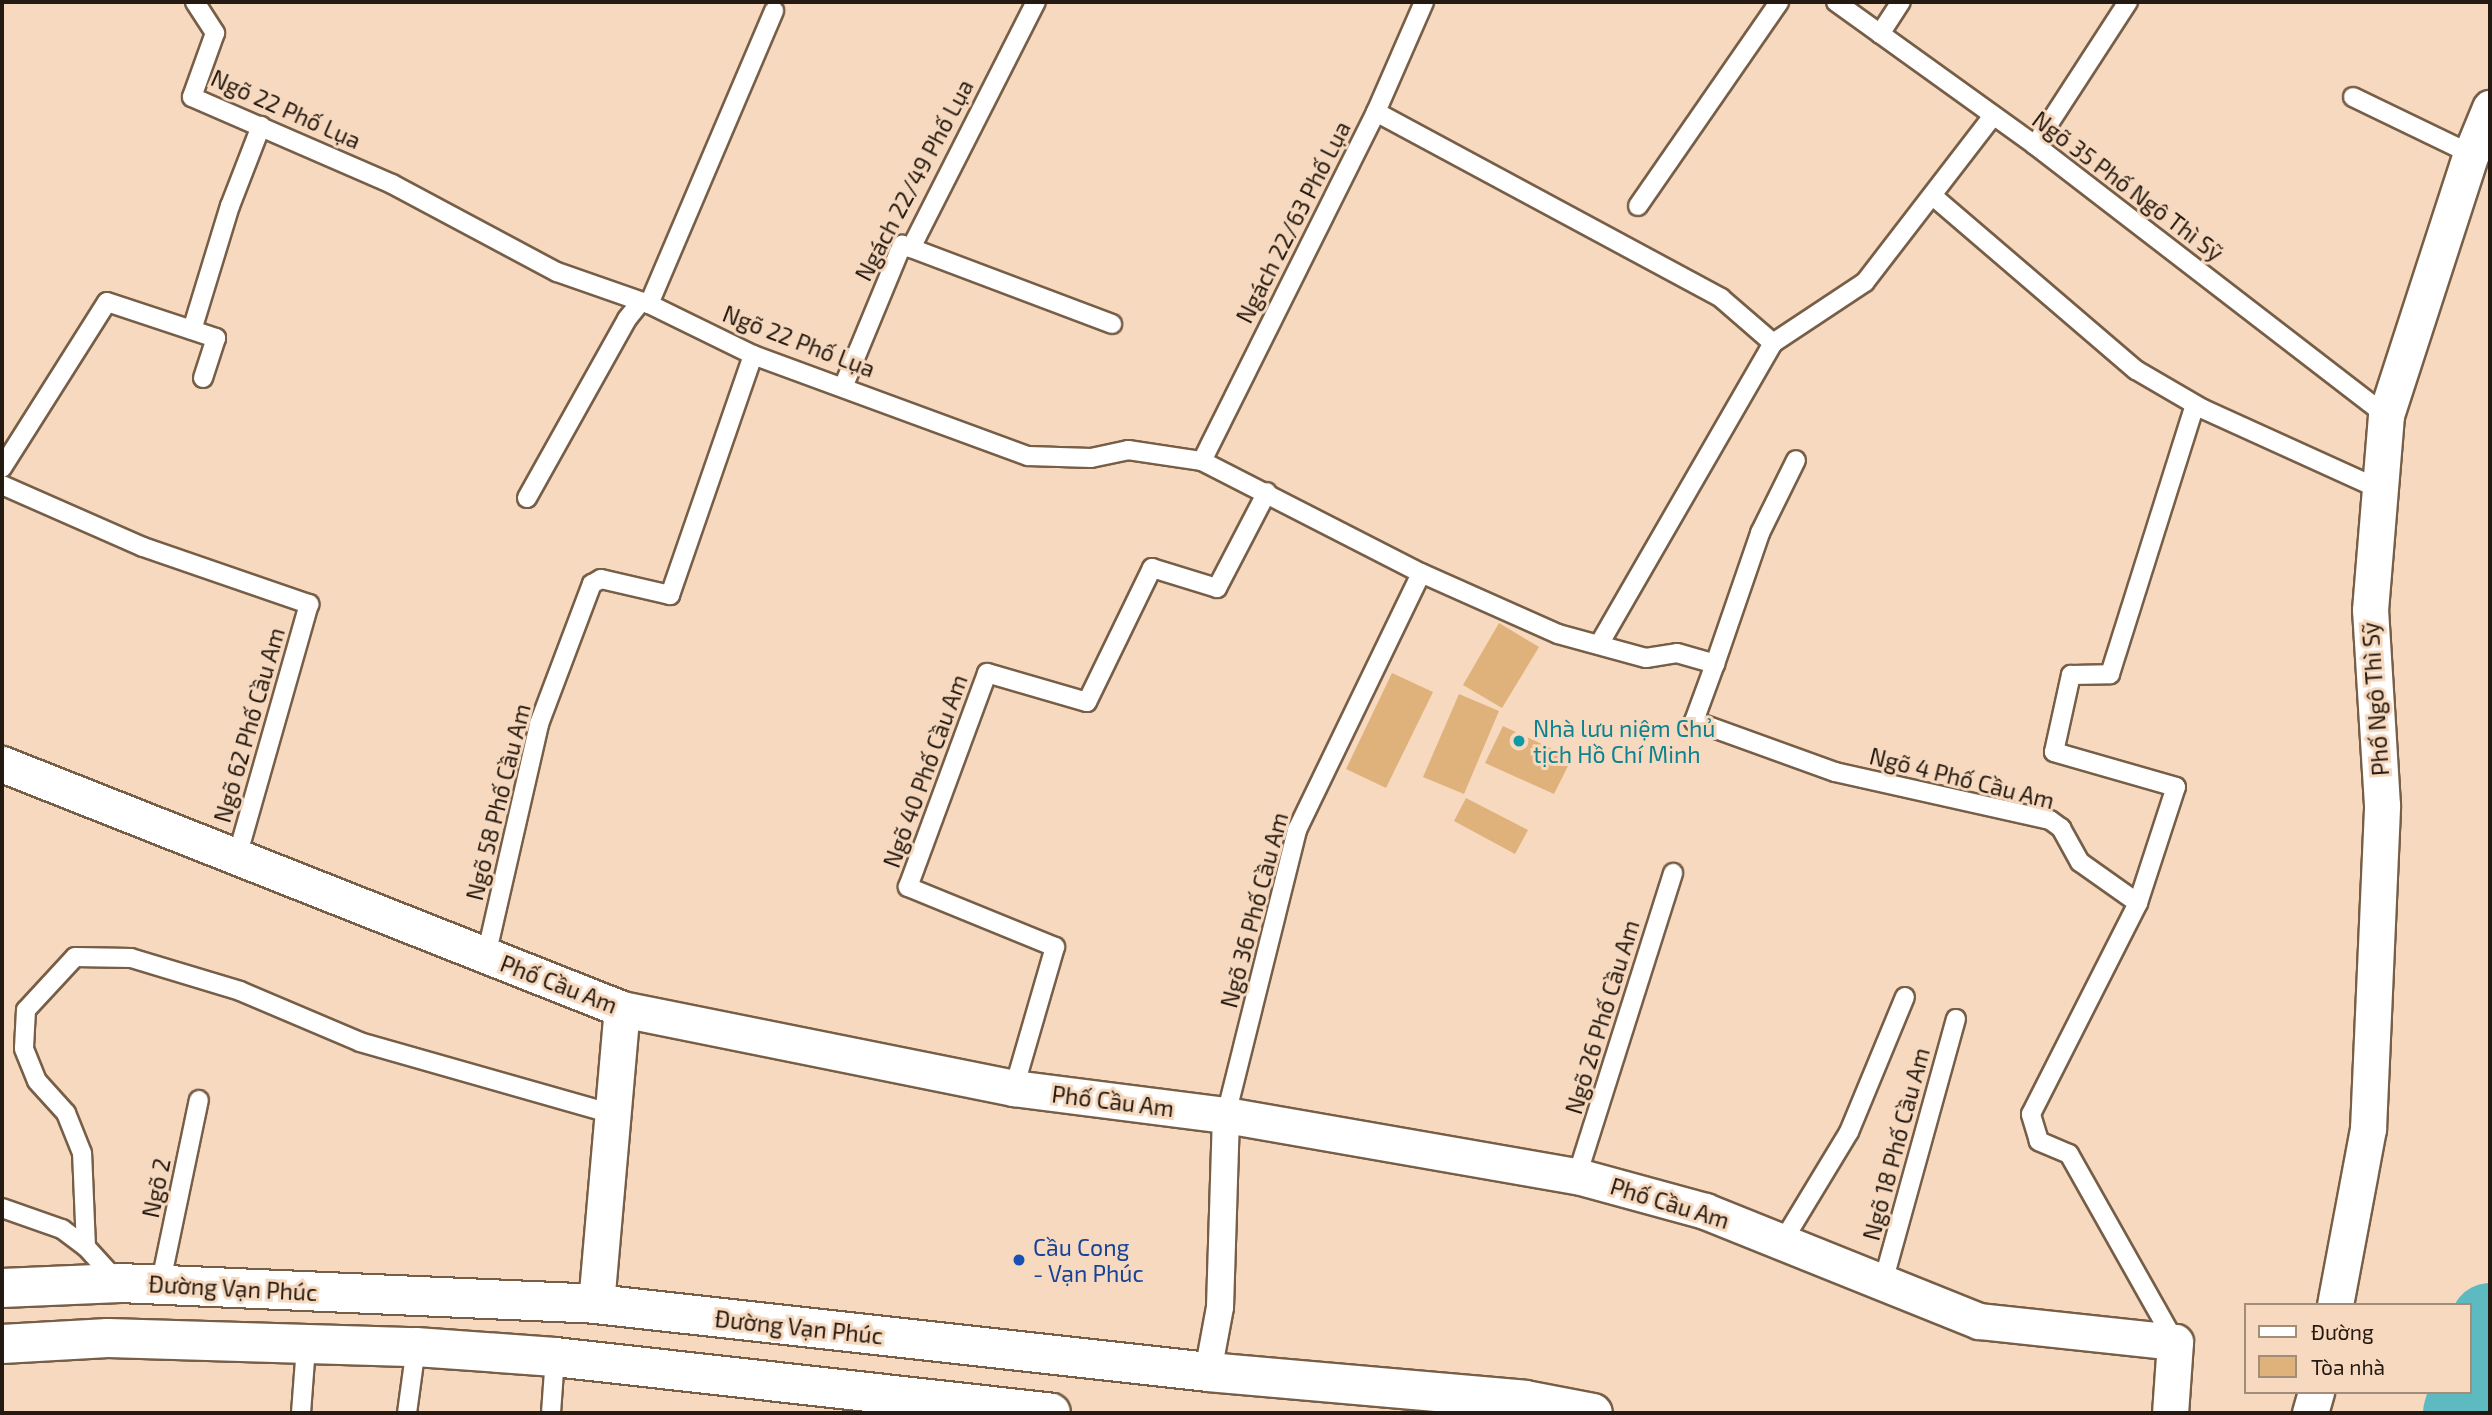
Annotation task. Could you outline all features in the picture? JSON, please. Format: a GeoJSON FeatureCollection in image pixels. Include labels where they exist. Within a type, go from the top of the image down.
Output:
{"type":"FeatureCollection","features":[{"type":"Feature","properties":{"kind":"main road","name":"Đường Vạn Phúc"},"geometry":{"type":"LineString","coordinates":[[2,1288],[120,1283],[596,1304],[1209,1372],[1525,1400],[1593,1413]]}},
{"type":"Feature","properties":{"kind":"main road"},"geometry":{"type":"LineString","coordinates":[[302,1292],[306,1346]]}},
{"type":"Feature","properties":{"kind":"main road"},"geometry":{"type":"LineString","coordinates":[[2,1345],[108,1338],[306,1346],[416,1347],[555,1357],[1034,1412]]}},
{"type":"Feature","properties":{"kind":"street","name":"Phố Ngô Thì Sỹ"},"geometry":{"type":"LineString","coordinates":[[2335,1303],[2368,1129],[2382,805],[2370,610],[2386,415],[2470,154],[2490,108]]}},
{"type":"Feature","properties":{"kind":"street","name":"Phố Cầu Am"},"geometry":{"type":"LineString","coordinates":[[2,764],[236,860],[622,1009],[1014,1088],[1226,1127],[1577,1176],[1705,1211],[1979,1321],[2175,1342]]}},
{"type":"Feature","properties":{"kind":"street"},"geometry":{"type":"LineString","coordinates":[[596,1304],[622,1009]]}},
{"type":"Feature","properties":{"kind":"street"},"geometry":{"type":"LineString","coordinates":[[1209,1372],[1220,1307],[1226,1127]]}},
{"type":"Feature","properties":{"kind":"street"},"geometry":{"type":"LineString","coordinates":[[2170,1413],[2175,1342]]}},
{"type":"Feature","properties":{"kind":"street"},"geometry":{"type":"LineString","coordinates":[[2310,1413],[2315,1394]]}},
{"type":"Feature","properties":{"kind":"lane","name":"Ngõ 22 Phố Lụa"},"geometry":{"type":"LineString","coordinates":[[195,2],[215,33],[192,97],[392,184],[557,272],[645,303],[753,355],[844,385],[977,441],[1028,456],[1091,458],[1128,450],[1202,461],[1421,573]]}},
{"type":"Feature","properties":{"kind":"lane","name":"Ngách 22/49 Phố Lụa"},"geometry":{"type":"LineString","coordinates":[[844,385],[902,245],[911,248],[1036,2]]}},
{"type":"Feature","properties":{"kind":"lane","name":"Ngách 22/63 Phố Lụa"},"geometry":{"type":"LineString","coordinates":[[1202,461],[1376,112],[1424,2]]}},
{"type":"Feature","properties":{"kind":"lane"},"geometry":{"type":"LineString","coordinates":[[1638,206],[1779,2]]}},
{"type":"Feature","properties":{"kind":"lane","name":"Ngõ 35 Phố Ngô Thì Sỹ"},"geometry":{"type":"LineString","coordinates":[[1836,2],[2035,145],[2386,415]]}},
{"type":"Feature","properties":{"kind":"lane"},"geometry":{"type":"LineString","coordinates":[[1880,34],[1901,2]]}},
{"type":"Feature","properties":{"kind":"lane"},"geometry":{"type":"LineString","coordinates":[[2035,145],[2128,2]]}},
{"type":"Feature","properties":{"kind":"lane"},"geometry":{"type":"LineString","coordinates":[[527,498],[627,319],[645,303],[775,11]]}},
{"type":"Feature","properties":{"kind":"lane"},"geometry":{"type":"LineString","coordinates":[[2353,97],[2470,154]]}},
{"type":"Feature","properties":{"kind":"lane"},"geometry":{"type":"LineString","coordinates":[[1376,112],[1721,298],[1773,343]]}},
{"type":"Feature","properties":{"kind":"lane"},"geometry":{"type":"LineString","coordinates":[[1599,644],[1773,343],[1865,282],[1934,197],[1993,116]]}},
{"type":"Feature","properties":{"kind":"lane"},"geometry":{"type":"LineString","coordinates":[[192,330],[230,206],[261,126]]}},
{"type":"Feature","properties":{"kind":"lane"},"geometry":{"type":"LineString","coordinates":[[1934,197],[2136,370],[2195,405],[2379,489]]}},
{"type":"Feature","properties":{"kind":"lane"},"geometry":{"type":"LineString","coordinates":[[911,248],[1112,324]]}},
{"type":"Feature","properties":{"kind":"lane"},"geometry":{"type":"LineString","coordinates":[[2,468],[107,302],[216,338],[204,378]]}},
{"type":"Feature","properties":{"kind":"lane","name":"Ngõ 58 Phố Cầu Am"},"geometry":{"type":"LineString","coordinates":[[486,956],[539,724],[592,584],[601,579],[670,595],[753,355]]}},
{"type":"Feature","properties":{"kind":"lane"},"geometry":{"type":"LineString","coordinates":[[2175,1342],[2069,1154],[2039,1141],[2031,1114],[2138,903],[2175,787],[2054,751],[2071,675],[2110,674],[2195,405]]}},
{"type":"Feature","properties":{"kind":"lane"},"geometry":{"type":"LineString","coordinates":[[1421,573],[1558,634],[1646,658],[1677,653],[1714,664],[1760,533],[1796,460]]}},
{"type":"Feature","properties":{"kind":"lane","name":"Ngõ 62 Phố Cầu Am"},"geometry":{"type":"LineString","coordinates":[[2,485],[142,547],[309,604],[236,860]]}},
{"type":"Feature","properties":{"kind":"lane","name":"Ngõ 40 Phố Cầu Am"},"geometry":{"type":"LineString","coordinates":[[1014,1088],[1055,947],[908,887],[987,673],[1087,702],[1152,568],[1217,587],[1267,492]]}},
{"type":"Feature","properties":{"kind":"lane","name":"Ngõ 36 Phố Cầu Am"},"geometry":{"type":"LineString","coordinates":[[1226,1127],[1297,830],[1421,573]]}},
{"type":"Feature","properties":{"kind":"lane","name":"Ngõ 4 Phố Cầu Am"},"geometry":{"type":"LineString","coordinates":[[1714,664],[1694,720],[1835,772],[2050,820],[2065,834],[2080,862],[2138,903]]}},
{"type":"Feature","properties":{"kind":"lane","name":"Ngõ 26 Phố Cầu Am"},"geometry":{"type":"LineString","coordinates":[[1577,1176],[1673,873]]}},
{"type":"Feature","properties":{"kind":"lane"},"geometry":{"type":"LineString","coordinates":[[86,1247],[82,1153],[66,1113],[37,1081],[24,1048],[26,1010],[75,957],[143,961],[240,990],[360,1042],[613,1114]]}},
{"type":"Feature","properties":{"kind":"lane"},"geometry":{"type":"LineString","coordinates":[[1783,1241],[1849,1132],[1905,996]]}},
{"type":"Feature","properties":{"kind":"lane","name":"Ngõ 18 Phố Cầu Am"},"geometry":{"type":"LineString","coordinates":[[1883,1282],[1956,1019]]}},
{"type":"Feature","properties":{"kind":"lane","name":"Ngõ 2"},"geometry":{"type":"LineString","coordinates":[[160,1286],[199,1100]]}},
{"type":"Feature","properties":{"kind":"lane"},"geometry":{"type":"LineString","coordinates":[[2,1208],[32,1215],[86,1247],[120,1283]]}},
{"type":"Feature","properties":{"kind":"lane"},"geometry":{"type":"LineString","coordinates":[[301,1413],[306,1346]]}},
{"type":"Feature","properties":{"kind":"lane"},"geometry":{"type":"LineString","coordinates":[[407,1413],[416,1347]]}},
{"type":"Feature","properties":{"kind":"lane"},"geometry":{"type":"LineString","coordinates":[[551,1413],[555,1357]]}},
{"type":"Feature","properties":{"kind":"building"},"geometry":{"type":"Polygon","coordinates":[[[1499,623],[1539,647],[1502,708],[1463,685],[1499,623]]]}},
{"type":"Feature","properties":{"kind":"building"},"geometry":{"type":"Polygon","coordinates":[[[1392,673],[1433,692],[1386,788],[1346,769],[1392,673]]]}},
{"type":"Feature","properties":{"kind":"building"},"geometry":{"type":"Polygon","coordinates":[[[1459,694],[1499,711],[1464,794],[1423,777],[1459,694]]]}},
{"type":"Feature","properties":{"kind":"building"},"geometry":{"type":"Polygon","coordinates":[[[1503,726],[1572,758],[1554,794],[1485,763],[1503,726]]]}},
{"type":"Feature","properties":{"kind":"building"},"geometry":{"type":"Polygon","coordinates":[[[1466,798],[1528,830],[1515,854],[1454,821],[1466,798]]]}},
{"type":"Feature","properties":{"kind":"waterway"},"geometry":{"type":"LineString","coordinates":[[2471,1386],[2490,1323]]}},
{"type":"Feature","properties":{"kind":"waterway"},"geometry":{"type":"LineString","coordinates":[[2463,1413],[2469,1394]]}},
{"type":"Feature","properties":{"kind":"place","name":"Nhà lưu niệm Chủ tịch Hồ Chí Minh"},"geometry":{"type":"Point","coordinates":[1519,741]}},
{"type":"Feature","properties":{"kind":"place","name":"Cầu Cong - Vạn Phúc"},"geometry":{"type":"Point","coordinates":[1019,1260]}}]}
